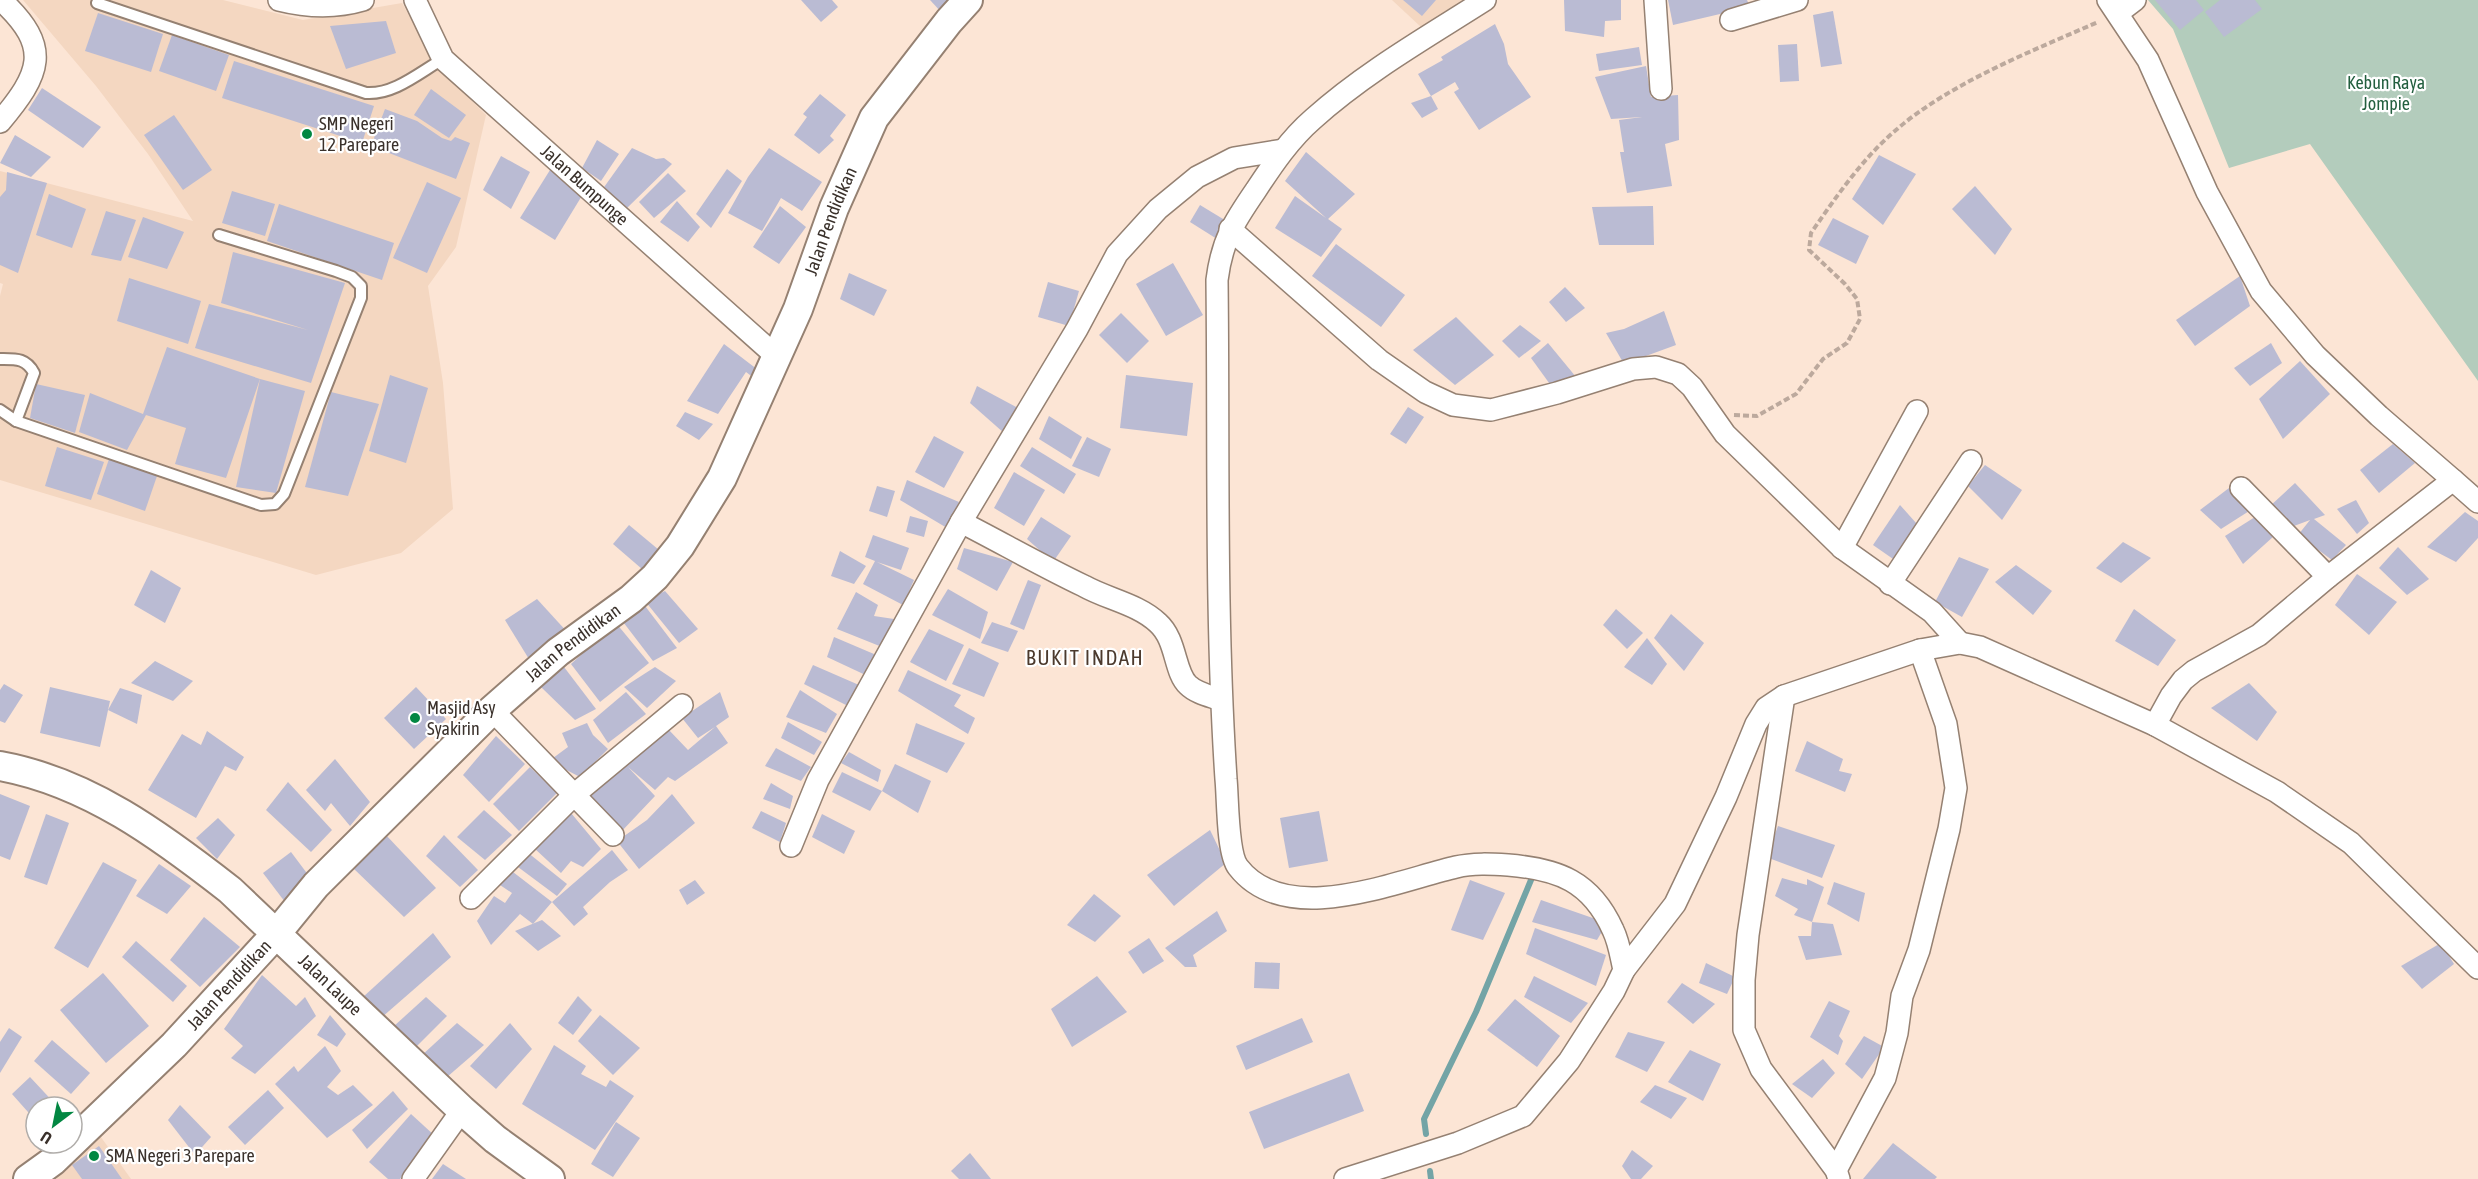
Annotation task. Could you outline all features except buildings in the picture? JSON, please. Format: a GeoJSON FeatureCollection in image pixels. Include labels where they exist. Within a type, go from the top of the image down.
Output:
{"type":"FeatureCollection","features":[{"type":"Feature","properties":{"kind":"street"},"geometry":{"type":"LineString","coordinates":[[0,0],[17,15],[29,34],[36,57],[33,76],[24,94],[0,122]]}},
{"type":"Feature","properties":{"kind":"street"},"geometry":{"type":"LineString","coordinates":[[279,0],[316,6],[344,5],[363,0]]}},
{"type":"Feature","properties":{"kind":"street","name":"Jalan Bumpunge"},"geometry":{"type":"LineString","coordinates":[[415,0],[443,59],[776,356]]}},
{"type":"Feature","properties":{"kind":"street","name":"Jalan Pendidikan"},"geometry":{"type":"LineString","coordinates":[[28,1179],[61,1153],[174,1046],[276,934],[316,885],[492,710],[558,652],[631,598],[655,577],[680,546],[722,478],[798,309],[834,208],[874,118],[949,21],[969,0]]}},
{"type":"Feature","properties":{"kind":"street"},"geometry":{"type":"LineString","coordinates":[[1485,0],[1368,76],[1312,119],[1283,150],[1230,229],[1220,259],[1217,280],[1221,700],[1230,839],[1236,865],[1250,878],[1280,896],[1352,896],[1458,866],[1488,863],[1539,867],[1575,882],[1591,897],[1615,933],[1624,970]]}},
{"type":"Feature","properties":{"kind":"street"},"geometry":{"type":"LineString","coordinates":[[1655,0],[1662,89]]}},
{"type":"Feature","properties":{"kind":"street"},"geometry":{"type":"LineString","coordinates":[[1731,20],[1797,0]]}},
{"type":"Feature","properties":{"kind":"street"},"geometry":{"type":"LineString","coordinates":[[2135,0],[2113,7],[2148,60],[2207,192],[2261,291],[2314,355],[2379,416],[2478,502]]}},
{"type":"Feature","properties":{"kind":"street"},"geometry":{"type":"LineString","coordinates":[[791,846],[818,780],[961,522],[1077,329],[1117,255],[1158,209],[1197,177],[1234,158],[1283,150]]}},
{"type":"Feature","properties":{"kind":"street"},"geometry":{"type":"LineString","coordinates":[[1230,229],[1379,360],[1425,392],[1453,405],[1491,410],[1557,393],[1634,369],[1656,367],[1678,374],[1692,387],[1725,434],[1842,548],[1932,612],[1960,643]]}},
{"type":"Feature","properties":{"kind":"street"},"geometry":{"type":"LineString","coordinates":[[1842,548],[1917,411]]}},
{"type":"Feature","properties":{"kind":"street"},"geometry":{"type":"LineString","coordinates":[[1890,584],[1971,461]]}},
{"type":"Feature","properties":{"kind":"street"},"geometry":{"type":"LineString","coordinates":[[2155,725],[2183,680],[2194,671],[2259,635],[2328,577],[2453,480]]}},
{"type":"Feature","properties":{"kind":"street"},"geometry":{"type":"LineString","coordinates":[[2241,488],[2328,577]]}},
{"type":"Feature","properties":{"kind":"street"},"geometry":{"type":"LineString","coordinates":[[961,522],[1086,588],[1128,605],[1158,623],[1173,646],[1182,678],[1196,690],[1221,700]]}},
{"type":"Feature","properties":{"kind":"street"},"geometry":{"type":"LineString","coordinates":[[1345,1179],[1458,1143],[1523,1116],[1569,1061],[1614,991],[1624,970],[1675,904],[1726,797],[1756,724],[1766,708],[1784,696],[1920,650],[1960,643],[1980,646],[2155,725],[2277,792],[2351,843],[2478,968]]}},
{"type":"Feature","properties":{"kind":"street"},"geometry":{"type":"LineString","coordinates":[[1784,696],[1748,934],[1744,980],[1744,1030],[1761,1069],[1837,1174],[1885,1078],[1897,1033],[1902,996],[1918,950],[1949,829],[1956,788],[1946,724],[1920,650]]}},
{"type":"Feature","properties":{"kind":"street"},"geometry":{"type":"LineString","coordinates":[[471,898],[575,794],[682,705]]}},
{"type":"Feature","properties":{"kind":"street"},"geometry":{"type":"LineString","coordinates":[[492,710],[613,836]]}},
{"type":"Feature","properties":{"kind":"street","name":"Jalan Laupe"},"geometry":{"type":"LineString","coordinates":[[1,765],[36,773],[87,795],[154,831],[230,890],[462,1110],[495,1139],[550,1179]]}},
{"type":"Feature","properties":{"kind":"street"},"geometry":{"type":"LineString","coordinates":[[413,1179],[462,1110]]}},
{"type":"Feature","properties":{"kind":"lane"},"geometry":{"type":"LineString","coordinates":[[97,3],[366,93],[379,94],[443,59]]}},
{"type":"Feature","properties":{"kind":"lane"},"geometry":{"type":"LineString","coordinates":[[0,359],[19,358],[30,364],[34,373],[6,416],[261,505],[275,504],[284,494],[361,298],[361,286],[352,277],[336,271],[219,235]]}},
{"type":"Feature","properties":{"kind":"path"},"geometry":{"type":"LineString","coordinates":[[1711,413],[1757,416],[1796,394],[1823,359],[1846,343],[1860,319],[1857,299],[1845,284],[1809,250],[1808,242],[1811,233],[1848,180],[1895,130],[1946,95],[2036,50],[2113,7]]}},
{"type":"Feature","properties":{"kind":"shaded area"},"geometry":{"type":"Polygon","coordinates":[[[23,0],[223,0],[303,20],[402,3],[440,69],[486,115],[456,247],[428,286],[443,383],[453,509],[401,553],[316,575],[0,480],[0,296],[3,284],[0,283],[0,171],[193,221],[148,154],[96,86],[23,0]]]}},
{"type":"Feature","properties":{"kind":"shaded area"},"geometry":{"type":"Polygon","coordinates":[[[1392,0],[1467,0],[1421,27],[1392,0]]]}},
{"type":"Feature","properties":{"kind":"shaded area","name":"SMA Negeri 3 Parepare"},"geometry":{"type":"Polygon","coordinates":[[[98,1133],[131,1179],[49,1179],[75,1155],[84,1155],[84,1146],[98,1133]]]}},
{"type":"Feature","properties":{"kind":"green space","name":"Kebun Raya Jompie"},"geometry":{"type":"Polygon","coordinates":[[[2148,0],[2478,0],[2478,381],[2310,144],[2229,168],[2173,29],[2148,0]]]}},
{"type":"Feature","properties":{"kind":"waterway"},"geometry":{"type":"LineString","coordinates":[[1426,1134],[1424,1119],[1476,1012],[1531,880]]}},
{"type":"Feature","properties":{"kind":"waterway"},"geometry":{"type":"LineString","coordinates":[[1430,1171],[1431,1179]]}},
{"type":"Feature","properties":{"kind":"place","name":"SMP Negeri 12 Parepare"},"geometry":{"type":"Point","coordinates":[307,134]}},
{"type":"Feature","properties":{"kind":"place","name":"Masjid Asy Syakirin"},"geometry":{"type":"Point","coordinates":[415,718]}},
{"type":"Feature","properties":{"kind":"place","name":"SMA Negeri 3 Parepare"},"geometry":{"type":"Point","coordinates":[94,1156]}},
{"type":"Feature","properties":{"kind":"district","name":"BUKIT INDAH"},"geometry":{"type":"Point","coordinates":[1085,658]}}]}
